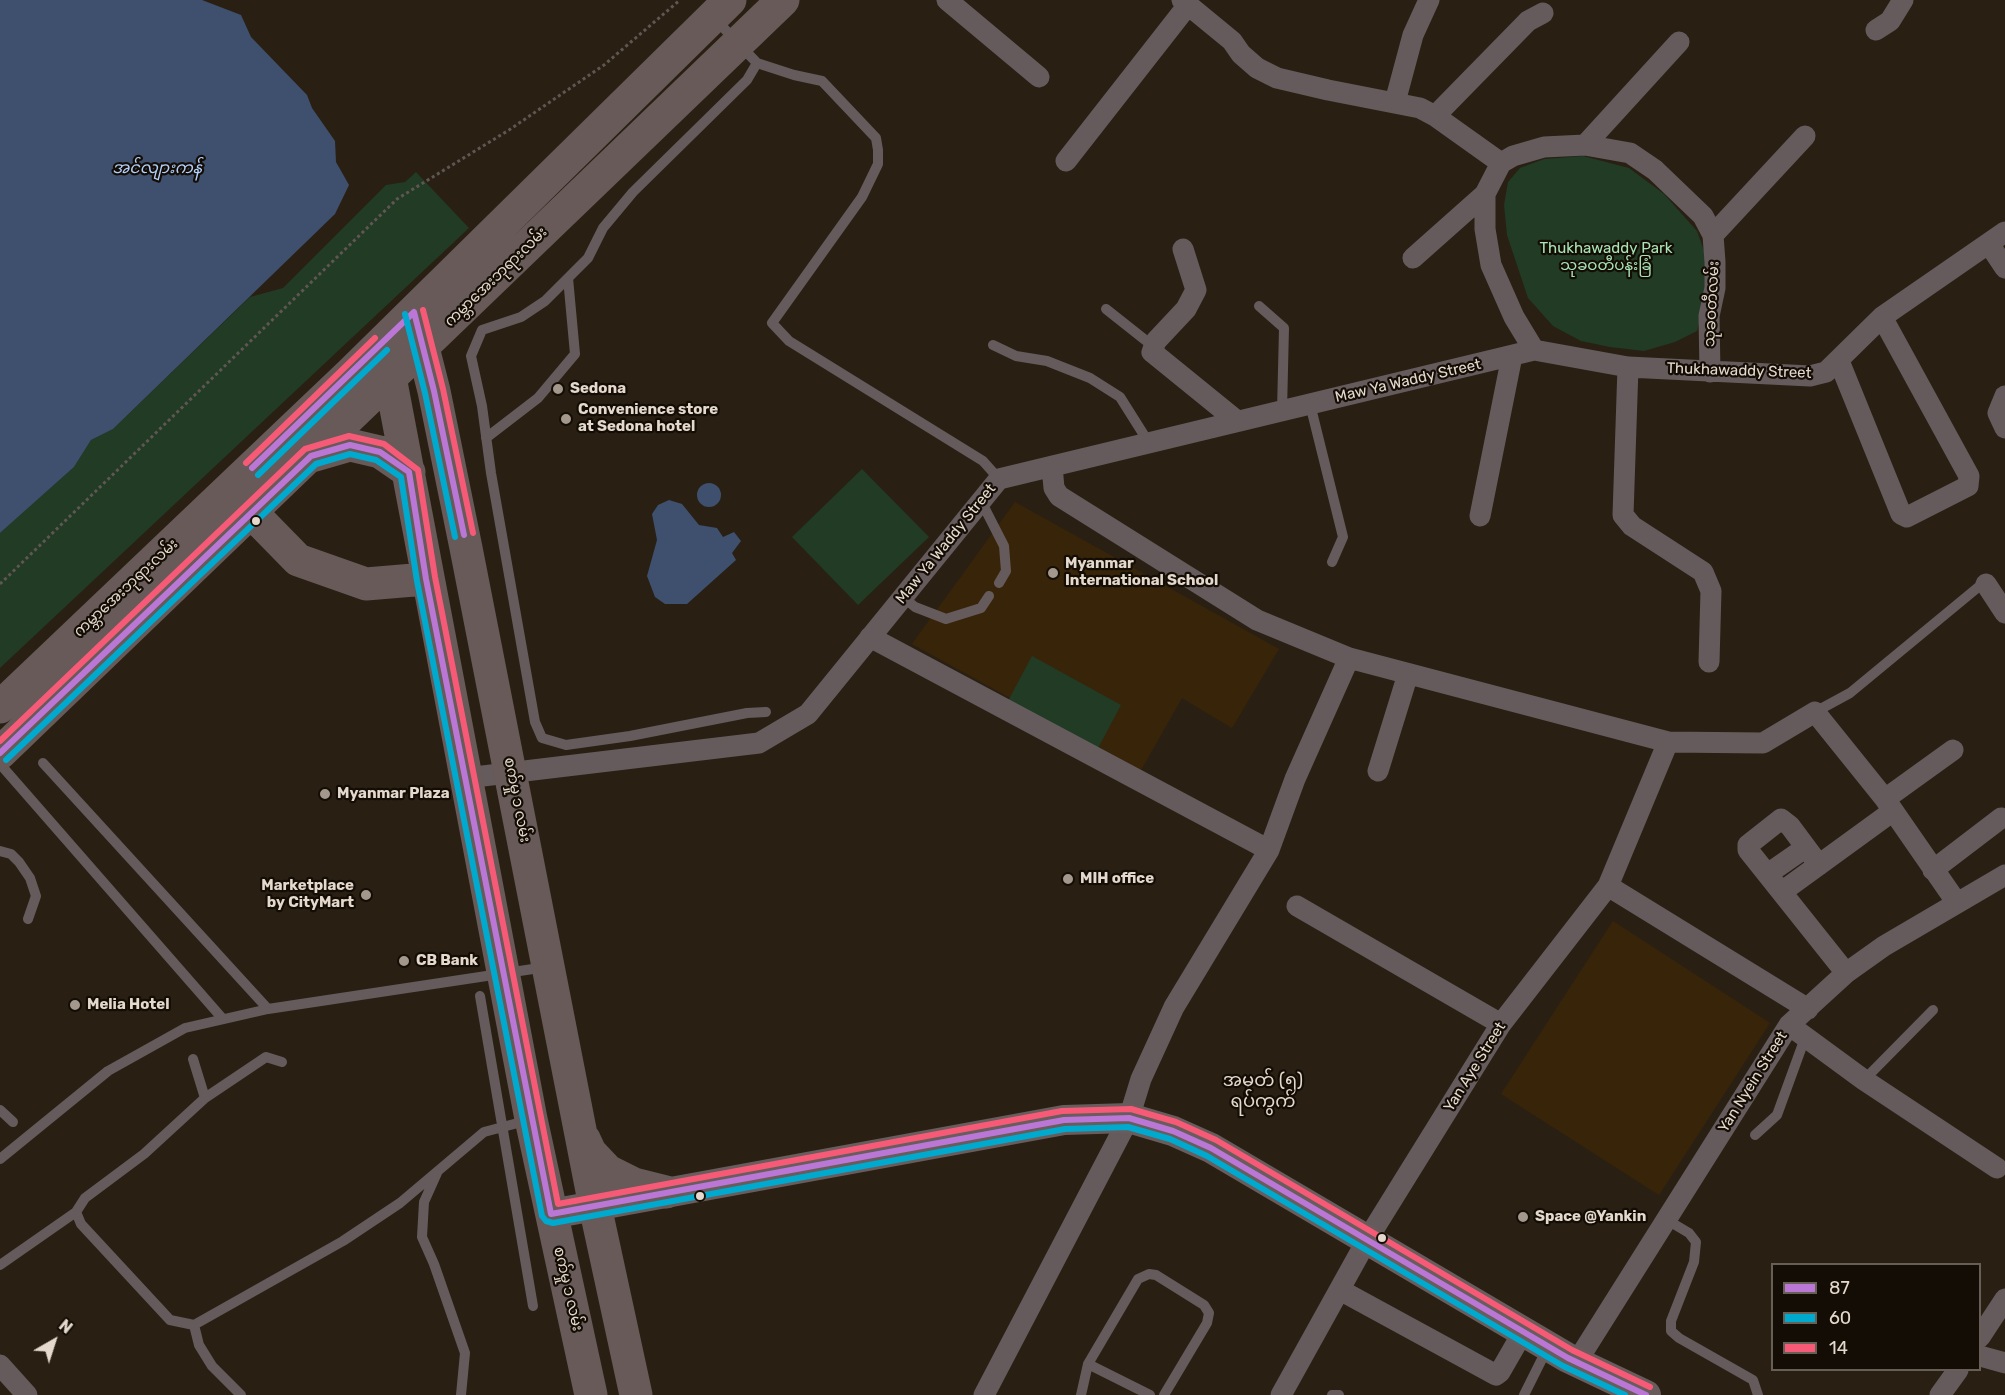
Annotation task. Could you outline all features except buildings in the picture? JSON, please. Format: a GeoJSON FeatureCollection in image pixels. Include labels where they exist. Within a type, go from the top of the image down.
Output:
{"type":"FeatureCollection","features":[{"type":"Feature","properties":{"kind":"main road","name":"ကမ္ဘာအေးဘုရားလမ်း"},"geometry":{"type":"LineString","coordinates":[[12,751],[390,377],[748,53],[783,0]]}},
{"type":"Feature","properties":{"kind":"main road"},"geometry":{"type":"LineString","coordinates":[[381,344],[721,9]]}},
{"type":"Feature","properties":{"kind":"main road","name":"စက်မှု ၁ လမ်း"},"geometry":{"type":"LineString","coordinates":[[414,312],[512,772],[547,966],[636,1395]]}},
{"type":"Feature","properties":{"kind":"main road","name":"ကမ္ဘာအေးဘုရားလမ်း"},"geometry":{"type":"LineString","coordinates":[[0,707],[381,344]]}},
{"type":"Feature","properties":{"kind":"main road","name":"စက်မှု ၁ လမ်း"},"geometry":{"type":"LineString","coordinates":[[381,344],[409,472],[424,567],[466,778],[492,985],[518,1124],[550,1214],[591,1395]]}},
{"type":"Feature","properties":{"kind":"main road"},"geometry":{"type":"LineString","coordinates":[[310,456],[350,445],[380,452],[409,472]]}},
{"type":"Feature","properties":{"kind":"main road"},"geometry":{"type":"LineString","coordinates":[[252,513],[298,560],[366,584],[424,567],[466,548]]}},
{"type":"Feature","properties":{"kind":"main road"},"geometry":{"type":"LineString","coordinates":[[550,1214],[1064,1120],[1129,1118],[1173,1131],[1211,1148],[1535,1340],[1576,1363],[1646,1395]]}},
{"type":"Feature","properties":{"kind":"main road"},"geometry":{"type":"LineString","coordinates":[[580,1130],[590,1152],[608,1171],[634,1184],[666,1192]]}},
{"type":"Feature","properties":{"kind":"street"},"geometry":{"type":"LineString","coordinates":[[947,0],[1039,77]]}},
{"type":"Feature","properties":{"kind":"street"},"geometry":{"type":"LineString","coordinates":[[1395,102],[1413,35],[1429,0]]}},
{"type":"Feature","properties":{"kind":"street"},"geometry":{"type":"LineString","coordinates":[[1876,30],[1890,21],[1903,0]]}},
{"type":"Feature","properties":{"kind":"street"},"geometry":{"type":"LineString","coordinates":[[1066,161],[1185,3],[1232,41],[1241,54],[1257,68],[1277,78],[1395,102],[1435,116],[1501,163]]}},
{"type":"Feature","properties":{"kind":"street"},"geometry":{"type":"LineString","coordinates":[[1435,116],[1528,21],[1543,13]]}},
{"type":"Feature","properties":{"kind":"street"},"geometry":{"type":"LineString","coordinates":[[1585,145],[1679,42]]}},
{"type":"Feature","properties":{"kind":"street"},"geometry":{"type":"LineString","coordinates":[[1413,258],[1485,194],[1501,163],[1513,156],[1544,147],[1585,145],[1630,153],[1655,170],[1703,216],[1713,235],[1805,136]]}},
{"type":"Feature","properties":{"kind":"street"},"geometry":{"type":"LineString","coordinates":[[1485,194],[1485,229],[1491,265],[1514,316],[1534,350]]}},
{"type":"Feature","properties":{"kind":"street","name":"သုခဝတီလမ်း"},"geometry":{"type":"LineString","coordinates":[[1710,372],[1709,316],[1715,288],[1713,235]]}},
{"type":"Feature","properties":{"kind":"street"},"geometry":{"type":"LineString","coordinates":[[1997,238],[2005,268]]}},
{"type":"Feature","properties":{"kind":"street","name":"Thukhawaddy Street"},"geometry":{"type":"LineString","coordinates":[[1534,350],[1628,367],[1810,376],[1826,372],[1882,317],[1997,238]]}},
{"type":"Feature","properties":{"kind":"street"},"geometry":{"type":"LineString","coordinates":[[1183,249],[1196,290],[1186,309],[1152,352],[1237,422]]}},
{"type":"Feature","properties":{"kind":"street"},"geometry":{"type":"LineString","coordinates":[[1839,361],[1901,514],[1907,517],[1968,486],[1969,476],[1882,317]]}},
{"type":"Feature","properties":{"kind":"street","name":"Maw Ya Waddy Street"},"geometry":{"type":"LineString","coordinates":[[466,778],[759,743],[808,714],[999,479],[1534,350]]}},
{"type":"Feature","properties":{"kind":"street"},"geometry":{"type":"LineString","coordinates":[[1480,516],[1512,356]]}},
{"type":"Feature","properties":{"kind":"street"},"geometry":{"type":"LineString","coordinates":[[1628,367],[1623,514],[1632,526],[1703,572],[1711,591],[1709,662]]}},
{"type":"Feature","properties":{"kind":"street"},"geometry":{"type":"LineString","coordinates":[[2005,396],[1998,413],[2005,428]]}},
{"type":"Feature","properties":{"kind":"street"},"geometry":{"type":"LineString","coordinates":[[1052,466],[1054,488],[1059,496],[1257,620],[1349,658],[1668,742],[1763,743],[1815,712],[1889,805],[1957,903]]}},
{"type":"Feature","properties":{"kind":"street"},"geometry":{"type":"LineString","coordinates":[[1986,584],[2005,613]]}},
{"type":"Feature","properties":{"kind":"street"},"geometry":{"type":"LineString","coordinates":[[870,638],[1269,850]]}},
{"type":"Feature","properties":{"kind":"street"},"geometry":{"type":"LineString","coordinates":[[984,1395],[1129,1118],[1141,1079],[1174,1007],[1269,850],[1295,779],[1349,658]]}},
{"type":"Feature","properties":{"kind":"street"},"geometry":{"type":"LineString","coordinates":[[1378,771],[1408,674]]}},
{"type":"Feature","properties":{"kind":"street","name":"Yan Aye Street"},"geometry":{"type":"LineString","coordinates":[[1281,1395],[1367,1240],[1501,1024],[1608,886],[1668,742]]}},
{"type":"Feature","properties":{"kind":"street"},"geometry":{"type":"LineString","coordinates":[[1782,891],[1819,865],[1953,750]]}},
{"type":"Feature","properties":{"kind":"street"},"geometry":{"type":"LineString","coordinates":[[1934,870],[2001,818]]}},
{"type":"Feature","properties":{"kind":"street"},"geometry":{"type":"LineString","coordinates":[[1819,865],[1790,826],[1780,819],[1748,845],[1748,850],[1769,873],[1846,973]]}},
{"type":"Feature","properties":{"kind":"street"},"geometry":{"type":"LineString","coordinates":[[1769,873],[1805,848]]}},
{"type":"Feature","properties":{"kind":"street","name":"Yan Nyein Street"},"geometry":{"type":"LineString","coordinates":[[1576,1363],[1666,1220],[1797,1032],[1808,1009],[1846,973],[1884,946],[2005,875]]}},
{"type":"Feature","properties":{"kind":"street"},"geometry":{"type":"LineString","coordinates":[[1608,886],[1808,1009]]}},
{"type":"Feature","properties":{"kind":"street"},"geometry":{"type":"LineString","coordinates":[[1297,906],[1501,1024]]}},
{"type":"Feature","properties":{"kind":"street"},"geometry":{"type":"LineString","coordinates":[[1797,1032],[1864,1080],[1997,1168]]}},
{"type":"Feature","properties":{"kind":"street"},"geometry":{"type":"LineString","coordinates":[[1340,1290],[1496,1374],[1535,1340]]}},
{"type":"Feature","properties":{"kind":"street"},"geometry":{"type":"LineString","coordinates":[[1981,1335],[2005,1299]]}},
{"type":"Feature","properties":{"kind":"street"},"geometry":{"type":"LineString","coordinates":[[1981,1356],[2005,1363]]}},
{"type":"Feature","properties":{"kind":"street"},"geometry":{"type":"LineString","coordinates":[[0,1365],[27,1395]]}},
{"type":"Feature","properties":{"kind":"street"},"geometry":{"type":"LineString","coordinates":[[1940,1395],[1957,1371]]}},
{"type":"Feature","properties":{"kind":"lane"},"geometry":{"type":"LineString","coordinates":[[721,9],[748,53],[794,75],[822,81],[876,138],[878,150],[878,164],[862,197],[772,323],[789,341],[982,461],[999,479]]}},
{"type":"Feature","properties":{"kind":"lane"},"geometry":{"type":"LineString","coordinates":[[748,53],[747,80],[633,192],[603,228],[588,258],[545,301],[521,317],[482,330],[471,356],[535,722],[542,738],[566,745],[766,712]]}},
{"type":"Feature","properties":{"kind":"lane"},"geometry":{"type":"LineString","coordinates":[[486,438],[538,398],[575,354],[568,278]]}},
{"type":"Feature","properties":{"kind":"lane"},"geometry":{"type":"LineString","coordinates":[[1259,306],[1284,328],[1282,411]]}},
{"type":"Feature","properties":{"kind":"lane"},"geometry":{"type":"LineString","coordinates":[[1106,309],[1154,347]]}},
{"type":"Feature","properties":{"kind":"lane"},"geometry":{"type":"LineString","coordinates":[[993,345],[1016,356],[1047,361],[1090,378],[1120,397],[1149,443]]}},
{"type":"Feature","properties":{"kind":"lane"},"geometry":{"type":"LineString","coordinates":[[1310,404],[1342,537],[1332,562]]}},
{"type":"Feature","properties":{"kind":"lane"},"geometry":{"type":"LineString","coordinates":[[981,501],[1004,546],[1006,571],[999,583]]}},
{"type":"Feature","properties":{"kind":"lane"},"geometry":{"type":"LineString","coordinates":[[1815,712],[1850,693],[1982,584],[1986,584]]}},
{"type":"Feature","properties":{"kind":"lane"},"geometry":{"type":"LineString","coordinates":[[903,597],[915,607],[946,619],[981,608],[989,596]]}},
{"type":"Feature","properties":{"kind":"lane"},"geometry":{"type":"LineString","coordinates":[[0,764],[12,751],[222,1018]]}},
{"type":"Feature","properties":{"kind":"lane"},"geometry":{"type":"LineString","coordinates":[[43,763],[268,1009]]}},
{"type":"Feature","properties":{"kind":"lane"},"geometry":{"type":"LineString","coordinates":[[0,851],[11,854],[23,866],[35,891],[34,908],[28,920]]}},
{"type":"Feature","properties":{"kind":"lane"},"geometry":{"type":"LineString","coordinates":[[0,1159],[108,1071],[184,1028],[268,1009],[492,985],[547,966]]}},
{"type":"Feature","properties":{"kind":"lane"},"geometry":{"type":"LineString","coordinates":[[1864,1080],[1933,1010]]}},
{"type":"Feature","properties":{"kind":"lane"},"geometry":{"type":"LineString","coordinates":[[1755,1135],[1778,1115],[1797,1032]]}},
{"type":"Feature","properties":{"kind":"lane"},"geometry":{"type":"LineString","coordinates":[[0,1265],[76,1212],[85,1198],[144,1154],[205,1098],[266,1057],[282,1062]]}},
{"type":"Feature","properties":{"kind":"lane"},"geometry":{"type":"LineString","coordinates":[[193,1059],[205,1098]]}},
{"type":"Feature","properties":{"kind":"lane"},"geometry":{"type":"LineString","coordinates":[[0,1110],[13,1122]]}},
{"type":"Feature","properties":{"kind":"lane"},"geometry":{"type":"LineString","coordinates":[[76,1212],[81,1224],[170,1320],[194,1325],[344,1241],[400,1203],[484,1132],[518,1124],[533,1306]]}},
{"type":"Feature","properties":{"kind":"lane"},"geometry":{"type":"LineString","coordinates":[[440,1167],[424,1202],[422,1237],[434,1264],[465,1353],[461,1395]]}},
{"type":"Feature","properties":{"kind":"lane"},"geometry":{"type":"LineString","coordinates":[[1666,1220],[1689,1233],[1696,1242],[1694,1262],[1671,1321],[1671,1330],[1679,1338],[1753,1380],[1758,1395]]}},
{"type":"Feature","properties":{"kind":"lane"},"geometry":{"type":"LineString","coordinates":[[1081,1395],[1088,1364],[1138,1279],[1149,1274],[1156,1275],[1204,1305],[1209,1313],[1207,1323],[1164,1395]]}},
{"type":"Feature","properties":{"kind":"lane"},"geometry":{"type":"LineString","coordinates":[[194,1325],[199,1345],[212,1366],[241,1395]]}},
{"type":"Feature","properties":{"kind":"lane"},"geometry":{"type":"LineString","coordinates":[[1525,1395],[1535,1340]]}},
{"type":"Feature","properties":{"kind":"lane"},"geometry":{"type":"LineString","coordinates":[[1088,1364],[1150,1395]]}},
{"type":"Feature","properties":{"kind":"lane"},"geometry":{"type":"LineString","coordinates":[[1332,1395],[1339,1395]]}},
{"type":"Feature","properties":{"kind":"path"},"geometry":{"type":"LineString","coordinates":[[0,584],[397,199],[509,130],[604,65],[680,0]]}},
{"type":"Feature","properties":{"kind":"shaded area","name":"Myanmar International School"},"geometry":{"type":"Polygon","coordinates":[[[1015,502],[1279,649],[1232,728],[1182,698],[1141,770],[912,644],[1015,502]]]}},
{"type":"Feature","properties":{"kind":"shaded area"},"geometry":{"type":"Polygon","coordinates":[[[1613,921],[1770,1023],[1659,1195],[1501,1094],[1613,921]]]}},
{"type":"Feature","properties":{"kind":"green space","name":"Thukhawaddy Park သုခဝတီပန်းခြံ"},"geometry":{"type":"Polygon","coordinates":[[[1583,156],[1629,168],[1664,194],[1697,231],[1707,259],[1704,303],[1697,331],[1675,342],[1644,351],[1610,347],[1581,341],[1553,326],[1528,298],[1507,235],[1504,205],[1508,182],[1520,168],[1544,159],[1583,156]]]}},
{"type":"Feature","properties":{"kind":"green space"},"geometry":{"type":"Polygon","coordinates":[[[416,172],[469,228],[0,668],[0,533],[74,467],[91,440],[113,429],[250,297],[283,288],[386,185],[405,182],[416,172]]]}},
{"type":"Feature","properties":{"kind":"green space"},"geometry":{"type":"Polygon","coordinates":[[[862,469],[929,537],[858,605],[792,537],[862,469]]]}},
{"type":"Feature","properties":{"kind":"green space"},"geometry":{"type":"Polygon","coordinates":[[[1032,656],[1121,705],[1097,750],[1008,701],[1032,656]]]}},
{"type":"Feature","properties":{"kind":"water","name":"အင်လျားကန်"},"geometry":{"type":"Polygon","coordinates":[[[0,0],[202,0],[241,15],[251,37],[307,95],[312,108],[335,141],[336,162],[349,185],[335,214],[113,429],[91,440],[74,467],[0,533],[0,0]]]}},
{"type":"Feature","properties":{"kind":"water"},"geometry":{"type":"Polygon","coordinates":[[[709,483],[717,487],[721,495],[717,503],[709,507],[701,503],[697,495],[701,487],[709,483]]]}},
{"type":"Feature","properties":{"kind":"water"},"geometry":{"type":"Polygon","coordinates":[[[669,500],[682,504],[699,525],[717,528],[723,537],[734,532],[741,541],[732,553],[736,560],[687,604],[665,604],[655,597],[647,576],[657,540],[652,514],[658,505],[669,500]]]}},
{"type":"Feature","properties":{"kind":"transit line","name":"14"},"geometry":{"type":"LineString","coordinates":[[423,310],[443,389],[473,533]]}},
{"type":"Feature","properties":{"kind":"transit line","name":"87"},"geometry":{"type":"LineString","coordinates":[[252,468],[414,312],[434,391],[464,535]]}},
{"type":"Feature","properties":{"kind":"transit line","name":"60"},"geometry":{"type":"LineString","coordinates":[[405,314],[425,393],[455,537]]}},
{"type":"Feature","properties":{"kind":"transit line","name":"14"},"geometry":{"type":"LineString","coordinates":[[246,463],[375,338]]}},
{"type":"Feature","properties":{"kind":"transit line","name":"60"},"geometry":{"type":"LineString","coordinates":[[258,475],[387,350]]}},
{"type":"Feature","properties":{"kind":"transit line","name":"14"},"geometry":{"type":"LineString","coordinates":[[0,741],[305,449],[349,436],[384,444],[418,470],[435,577],[558,1204],[1062,1111],[1131,1109],[1176,1122],[1216,1140],[1572,1350],[1650,1387]]}},
{"type":"Feature","properties":{"kind":"transit line","name":"87"},"geometry":{"type":"LineString","coordinates":[[0,753],[311,456],[350,445],[380,452],[409,472],[426,579],[551,1214],[1064,1120],[1129,1118],[1173,1131],[1211,1148],[1568,1358],[1646,1395]]}},
{"type":"Feature","properties":{"kind":"transit line","name":"60"},"geometry":{"type":"LineString","coordinates":[[6,760],[316,464],[350,454],[376,460],[401,477],[417,581],[542,1216],[546,1221],[553,1223],[1065,1129],[1128,1127],[1170,1139],[1207,1156],[1563,1366],[1625,1395]]}},
{"type":"Feature","properties":{"kind":"place","name":"Sedona"},"geometry":{"type":"Point","coordinates":[558,389]}},
{"type":"Feature","properties":{"kind":"place","name":"Convenience store at Sedona hotel"},"geometry":{"type":"Point","coordinates":[566,419]}},
{"type":"Feature","properties":{"kind":"place","name":"Myanmar International School"},"geometry":{"type":"Point","coordinates":[1053,573]}},
{"type":"Feature","properties":{"kind":"place","name":"Myanmar Plaza"},"geometry":{"type":"Point","coordinates":[325,794]}},
{"type":"Feature","properties":{"kind":"place","name":"MIH office"},"geometry":{"type":"Point","coordinates":[1068,879]}},
{"type":"Feature","properties":{"kind":"place","name":"Marketplace by CityMart"},"geometry":{"type":"Point","coordinates":[366,895]}},
{"type":"Feature","properties":{"kind":"place","name":"CB Bank"},"geometry":{"type":"Point","coordinates":[404,961]}},
{"type":"Feature","properties":{"kind":"place","name":"Melia Hotel"},"geometry":{"type":"Point","coordinates":[75,1005]}},
{"type":"Feature","properties":{"kind":"place","name":"Space @Yankin"},"geometry":{"type":"Point","coordinates":[1523,1217]}},
{"type":"Feature","properties":{"kind":"district","name":"အမှတ် (၅) ရပ်ကွက်"},"geometry":{"type":"Point","coordinates":[1263,1091]}}]}
